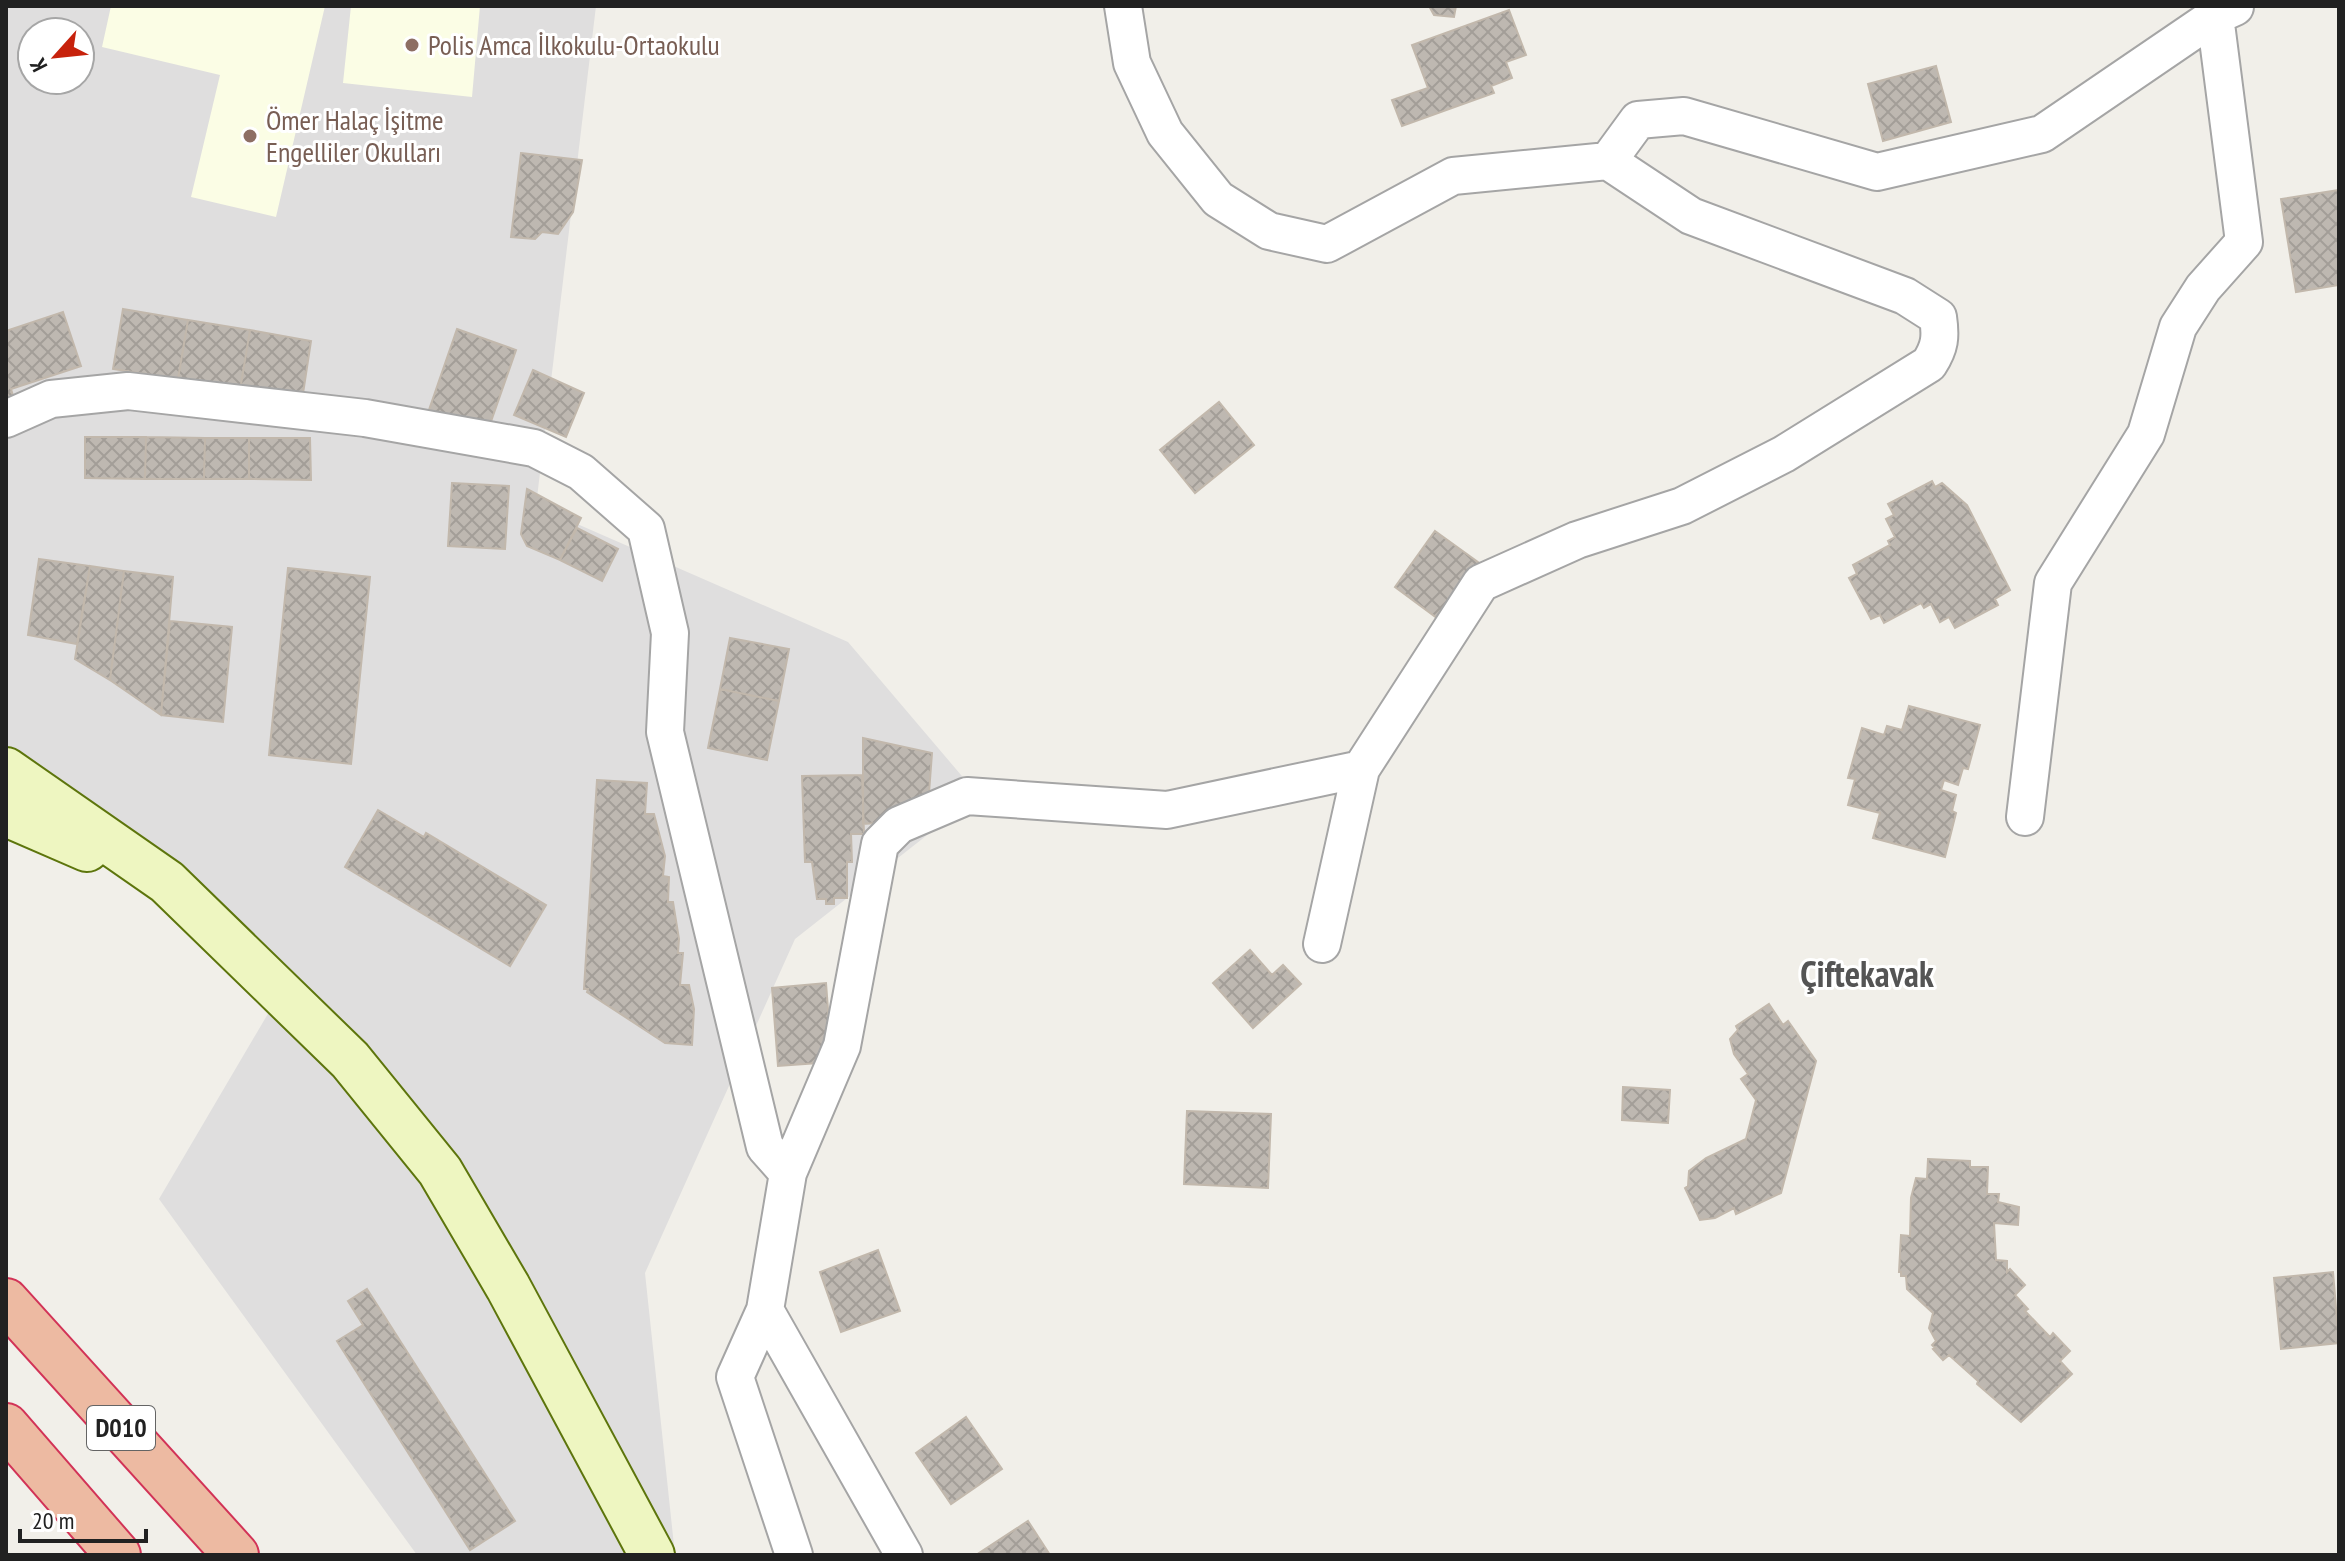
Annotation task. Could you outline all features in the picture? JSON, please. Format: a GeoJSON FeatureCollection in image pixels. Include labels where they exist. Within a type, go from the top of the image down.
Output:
{"type":"FeatureCollection","features":[{"type":"Feature","properties":{"kind":"highway","name":"D010"},"geometry":{"type":"LineString","coordinates":[[6,1301],[236,1555]]}},
{"type":"Feature","properties":{"kind":"highway"},"geometry":{"type":"LineString","coordinates":[[6,1426],[118,1555]]}},
{"type":"Feature","properties":{"kind":"main road"},"geometry":{"type":"LineString","coordinates":[[6,770],[167,882],[350,1060],[440,1171],[508,1287],[652,1555]]}},
{"type":"Feature","properties":{"kind":"main road"},"geometry":{"type":"LineString","coordinates":[[6,814],[167,882]]}},
{"type":"Feature","properties":{"kind":"street"},"geometry":{"type":"LineString","coordinates":[[1123,6],[1132,63],[1165,133],[1218,199],[1269,231],[1327,244],[1453,176],[1608,161],[1691,216],[1905,296],[1938,317],[1941,336],[1939,349],[1929,364],[1784,454],[1682,506],[1577,540],[1481,583],[1361,769],[1322,944]]}},
{"type":"Feature","properties":{"kind":"street"},"geometry":{"type":"LineString","coordinates":[[1608,161],[1638,120],[1684,116],[1877,172],[2042,134],[2226,11],[2244,242],[2203,288],[2178,327],[2146,434],[2053,583],[2025,817]]}},
{"type":"Feature","properties":{"kind":"street"},"geometry":{"type":"LineString","coordinates":[[6,419],[51,399],[128,391],[365,418],[534,448],[581,472],[646,529],[670,633],[665,732],[765,1147],[788,1173]]}},
{"type":"Feature","properties":{"kind":"street"},"geometry":{"type":"LineString","coordinates":[[794,1555],[735,1377],[765,1310],[788,1173],[842,1046],[880,844],[899,825],[967,796],[1167,810],[1361,769]]}},
{"type":"Feature","properties":{"kind":"street"},"geometry":{"type":"LineString","coordinates":[[765,1310],[904,1555]]}},
{"type":"Feature","properties":{"kind":"shaded area"},"geometry":{"type":"Polygon","coordinates":[[[6,6],[596,6],[536,506],[848,642],[978,795],[795,939],[645,1273],[675,1555],[417,1555],[159,1199],[289,978],[6,789],[6,6]]]}},
{"type":"Feature","properties":{"kind":"shaded area","name":"Ömer Halaç İşitme Engelliler Okulları"},"geometry":{"type":"Polygon","coordinates":[[[111,6],[325,6],[276,217],[191,197],[220,75],[102,47],[111,6]]]}},
{"type":"Feature","properties":{"kind":"shaded area","name":"Polis Amca İlkokulu-Ortaokulu"},"geometry":{"type":"Polygon","coordinates":[[[351,6],[480,6],[472,97],[343,83],[351,6]]]}},
{"type":"Feature","properties":{"kind":"building"},"geometry":{"type":"Polygon","coordinates":[[[1429,6],[1456,6],[1454,17],[1434,15],[1429,6]]]}},
{"type":"Feature","properties":{"kind":"building"},"geometry":{"type":"Polygon","coordinates":[[[1509,10],[1526,55],[1506,62],[1512,78],[1491,86],[1494,93],[1402,126],[1392,100],[1428,88],[1412,45],[1509,10]]]}},
{"type":"Feature","properties":{"kind":"building"},"geometry":{"type":"Polygon","coordinates":[[[1936,66],[1951,122],[1883,141],[1868,84],[1936,66]]]}},
{"type":"Feature","properties":{"kind":"building"},"geometry":{"type":"Polygon","coordinates":[[[521,153],[582,160],[573,212],[558,234],[542,232],[535,239],[511,237],[521,153]]]}},
{"type":"Feature","properties":{"kind":"building"},"geometry":{"type":"Polygon","coordinates":[[[2339,190],[2339,285],[2296,292],[2281,199],[2339,190]]]}},
{"type":"Feature","properties":{"kind":"building"},"geometry":{"type":"Polygon","coordinates":[[[123,309],[188,320],[178,379],[113,369],[123,309]]]}},
{"type":"Feature","properties":{"kind":"building"},"geometry":{"type":"Polygon","coordinates":[[[63,312],[81,366],[11,389],[14,399],[6,402],[6,331],[63,312]]]}},
{"type":"Feature","properties":{"kind":"building"},"geometry":{"type":"Polygon","coordinates":[[[188,320],[250,330],[240,390],[178,379],[188,320]]]}},
{"type":"Feature","properties":{"kind":"building"},"geometry":{"type":"Polygon","coordinates":[[[457,329],[516,350],[488,430],[429,410],[457,329]]]}},
{"type":"Feature","properties":{"kind":"building"},"geometry":{"type":"Polygon","coordinates":[[[250,330],[311,341],[302,400],[240,390],[250,330]]]}},
{"type":"Feature","properties":{"kind":"building"},"geometry":{"type":"Polygon","coordinates":[[[533,370],[584,393],[566,437],[514,415],[533,370]]]}},
{"type":"Feature","properties":{"kind":"building"},"geometry":{"type":"Polygon","coordinates":[[[1219,402],[1254,445],[1195,493],[1160,450],[1219,402]]]}},
{"type":"Feature","properties":{"kind":"building"},"geometry":{"type":"Polygon","coordinates":[[[85,437],[146,437],[145,479],[85,478],[85,437]]]}},
{"type":"Feature","properties":{"kind":"building"},"geometry":{"type":"Polygon","coordinates":[[[146,437],[205,438],[204,479],[145,479],[146,437]]]}},
{"type":"Feature","properties":{"kind":"building"},"geometry":{"type":"Polygon","coordinates":[[[205,438],[249,438],[249,479],[204,479],[205,438]]]}},
{"type":"Feature","properties":{"kind":"building"},"geometry":{"type":"Polygon","coordinates":[[[249,438],[310,438],[311,480],[249,479],[249,438]]]}},
{"type":"Feature","properties":{"kind":"building"},"geometry":{"type":"Polygon","coordinates":[[[1932,481],[1935,487],[1942,483],[1967,505],[2010,590],[1995,599],[1998,605],[1955,628],[1949,617],[1940,622],[1931,604],[1924,608],[1921,603],[1884,623],[1880,615],[1871,619],[1849,578],[1857,574],[1853,565],[1890,545],[1888,541],[1895,537],[1886,519],[1894,515],[1888,504],[1932,481]]]}},
{"type":"Feature","properties":{"kind":"building"},"geometry":{"type":"Polygon","coordinates":[[[452,483],[509,486],[505,549],[448,546],[452,483]]]}},
{"type":"Feature","properties":{"kind":"building"},"geometry":{"type":"Polygon","coordinates":[[[527,489],[581,518],[560,560],[527,546],[521,534],[527,489]]]}},
{"type":"Feature","properties":{"kind":"building"},"geometry":{"type":"Polygon","coordinates":[[[577,528],[618,549],[602,581],[560,560],[577,528]]]}},
{"type":"Feature","properties":{"kind":"building"},"geometry":{"type":"Polygon","coordinates":[[[1435,531],[1482,565],[1441,621],[1395,587],[1435,531]]]}},
{"type":"Feature","properties":{"kind":"building"},"geometry":{"type":"Polygon","coordinates":[[[39,559],[90,566],[77,644],[28,635],[39,559]]]}},
{"type":"Feature","properties":{"kind":"building"},"geometry":{"type":"Polygon","coordinates":[[[90,566],[124,571],[110,680],[75,659],[90,566]]]}},
{"type":"Feature","properties":{"kind":"building"},"geometry":{"type":"Polygon","coordinates":[[[288,568],[370,577],[351,764],[269,755],[288,568]]]}},
{"type":"Feature","properties":{"kind":"building"},"geometry":{"type":"Polygon","coordinates":[[[124,571],[173,577],[161,715],[110,680],[124,571]]]}},
{"type":"Feature","properties":{"kind":"building"},"geometry":{"type":"Polygon","coordinates":[[[170,621],[232,627],[223,722],[161,715],[170,621]]]}},
{"type":"Feature","properties":{"kind":"building"},"geometry":{"type":"Polygon","coordinates":[[[730,638],[789,649],[779,701],[720,689],[730,638]]]}},
{"type":"Feature","properties":{"kind":"building"},"geometry":{"type":"Polygon","coordinates":[[[720,689],[779,701],[767,760],[708,748],[720,689]]]}},
{"type":"Feature","properties":{"kind":"building"},"geometry":{"type":"Polygon","coordinates":[[[1909,706],[1980,725],[1968,769],[1963,768],[1958,785],[1944,780],[1941,790],[1956,795],[1952,811],[1956,813],[1945,857],[1873,838],[1880,813],[1848,805],[1855,779],[1848,778],[1862,728],[1884,735],[1887,726],[1902,730],[1909,706]]]}},
{"type":"Feature","properties":{"kind":"building"},"geometry":{"type":"Polygon","coordinates":[[[863,738],[932,753],[929,793],[894,822],[863,824],[863,738]]]}},
{"type":"Feature","properties":{"kind":"building"},"geometry":{"type":"Polygon","coordinates":[[[862,775],[864,834],[851,834],[852,862],[847,862],[847,898],[834,898],[834,904],[826,904],[826,899],[817,899],[812,862],[805,862],[802,776],[862,775]]]}},
{"type":"Feature","properties":{"kind":"building"},"geometry":{"type":"Polygon","coordinates":[[[597,780],[647,783],[645,814],[654,814],[665,856],[663,876],[669,877],[668,902],[673,902],[678,953],[683,953],[680,985],[689,985],[694,1009],[692,1045],[665,1043],[584,989],[597,780]]]}},
{"type":"Feature","properties":{"kind":"building"},"geometry":{"type":"Polygon","coordinates":[[[378,810],[424,837],[426,833],[546,905],[510,966],[345,867],[378,810]]]}},
{"type":"Feature","properties":{"kind":"building"},"geometry":{"type":"Polygon","coordinates":[[[1250,950],[1272,975],[1283,965],[1301,984],[1253,1028],[1213,983],[1250,950]]]}},
{"type":"Feature","properties":{"kind":"building"},"geometry":{"type":"Polygon","coordinates":[[[826,983],[832,1062],[778,1066],[772,988],[826,983]]]}},
{"type":"Feature","properties":{"kind":"building"},"geometry":{"type":"Polygon","coordinates":[[[1769,1004],[1783,1025],[1788,1021],[1816,1061],[1781,1193],[1736,1214],[1734,1208],[1715,1218],[1700,1220],[1685,1188],[1688,1186],[1689,1171],[1706,1158],[1746,1139],[1756,1100],[1741,1079],[1748,1074],[1734,1054],[1730,1039],[1738,1030],[1736,1026],[1769,1004]]]}},
{"type":"Feature","properties":{"kind":"building"},"geometry":{"type":"Polygon","coordinates":[[[1623,1087],[1670,1090],[1668,1123],[1622,1120],[1623,1087]]]}},
{"type":"Feature","properties":{"kind":"building"},"geometry":{"type":"Polygon","coordinates":[[[1187,1111],[1271,1114],[1268,1188],[1184,1184],[1187,1111]]]}},
{"type":"Feature","properties":{"kind":"building"},"geometry":{"type":"Polygon","coordinates":[[[1928,1159],[1970,1161],[1970,1167],[1988,1167],[1987,1194],[1999,1194],[1998,1202],[2019,1207],[2018,1225],[1994,1223],[1996,1260],[2007,1261],[2007,1272],[2010,1269],[2025,1285],[2015,1295],[2028,1309],[2025,1311],[2050,1337],[2053,1333],[2070,1351],[2060,1361],[2072,1374],[2021,1422],[1949,1355],[1943,1360],[1933,1349],[1936,1341],[1929,1328],[1933,1313],[1907,1289],[1906,1276],[1901,1276],[1899,1272],[1901,1235],[1910,1236],[1911,1198],[1916,1178],[1927,1179],[1928,1159]]]}},
{"type":"Feature","properties":{"kind":"building"},"geometry":{"type":"Polygon","coordinates":[[[878,1250],[900,1311],[841,1332],[820,1272],[878,1250]]]}},
{"type":"Feature","properties":{"kind":"building"},"geometry":{"type":"Polygon","coordinates":[[[2333,1272],[2339,1343],[2281,1349],[2274,1278],[2333,1272]]]}},
{"type":"Feature","properties":{"kind":"building"},"geometry":{"type":"Polygon","coordinates":[[[367,1289],[515,1521],[470,1550],[337,1341],[363,1325],[348,1301],[367,1289]]]}},
{"type":"Feature","properties":{"kind":"building"},"geometry":{"type":"Polygon","coordinates":[[[966,1417],[1002,1469],[951,1504],[916,1453],[966,1417]]]}},
{"type":"Feature","properties":{"kind":"building"},"geometry":{"type":"Polygon","coordinates":[[[1028,1521],[1050,1555],[976,1555],[1028,1521]]]}},
{"type":"Feature","properties":{"kind":"place","name":"Polis Amca İlkokulu-Ortaokulu"},"geometry":{"type":"Point","coordinates":[412,45]}},
{"type":"Feature","properties":{"kind":"place","name":"Ömer Halaç İşitme Engelliler Okulları"},"geometry":{"type":"Point","coordinates":[250,136]}},
{"type":"Feature","properties":{"kind":"district","name":"Çiftekavak"},"geometry":{"type":"Point","coordinates":[1867,974]}}]}
